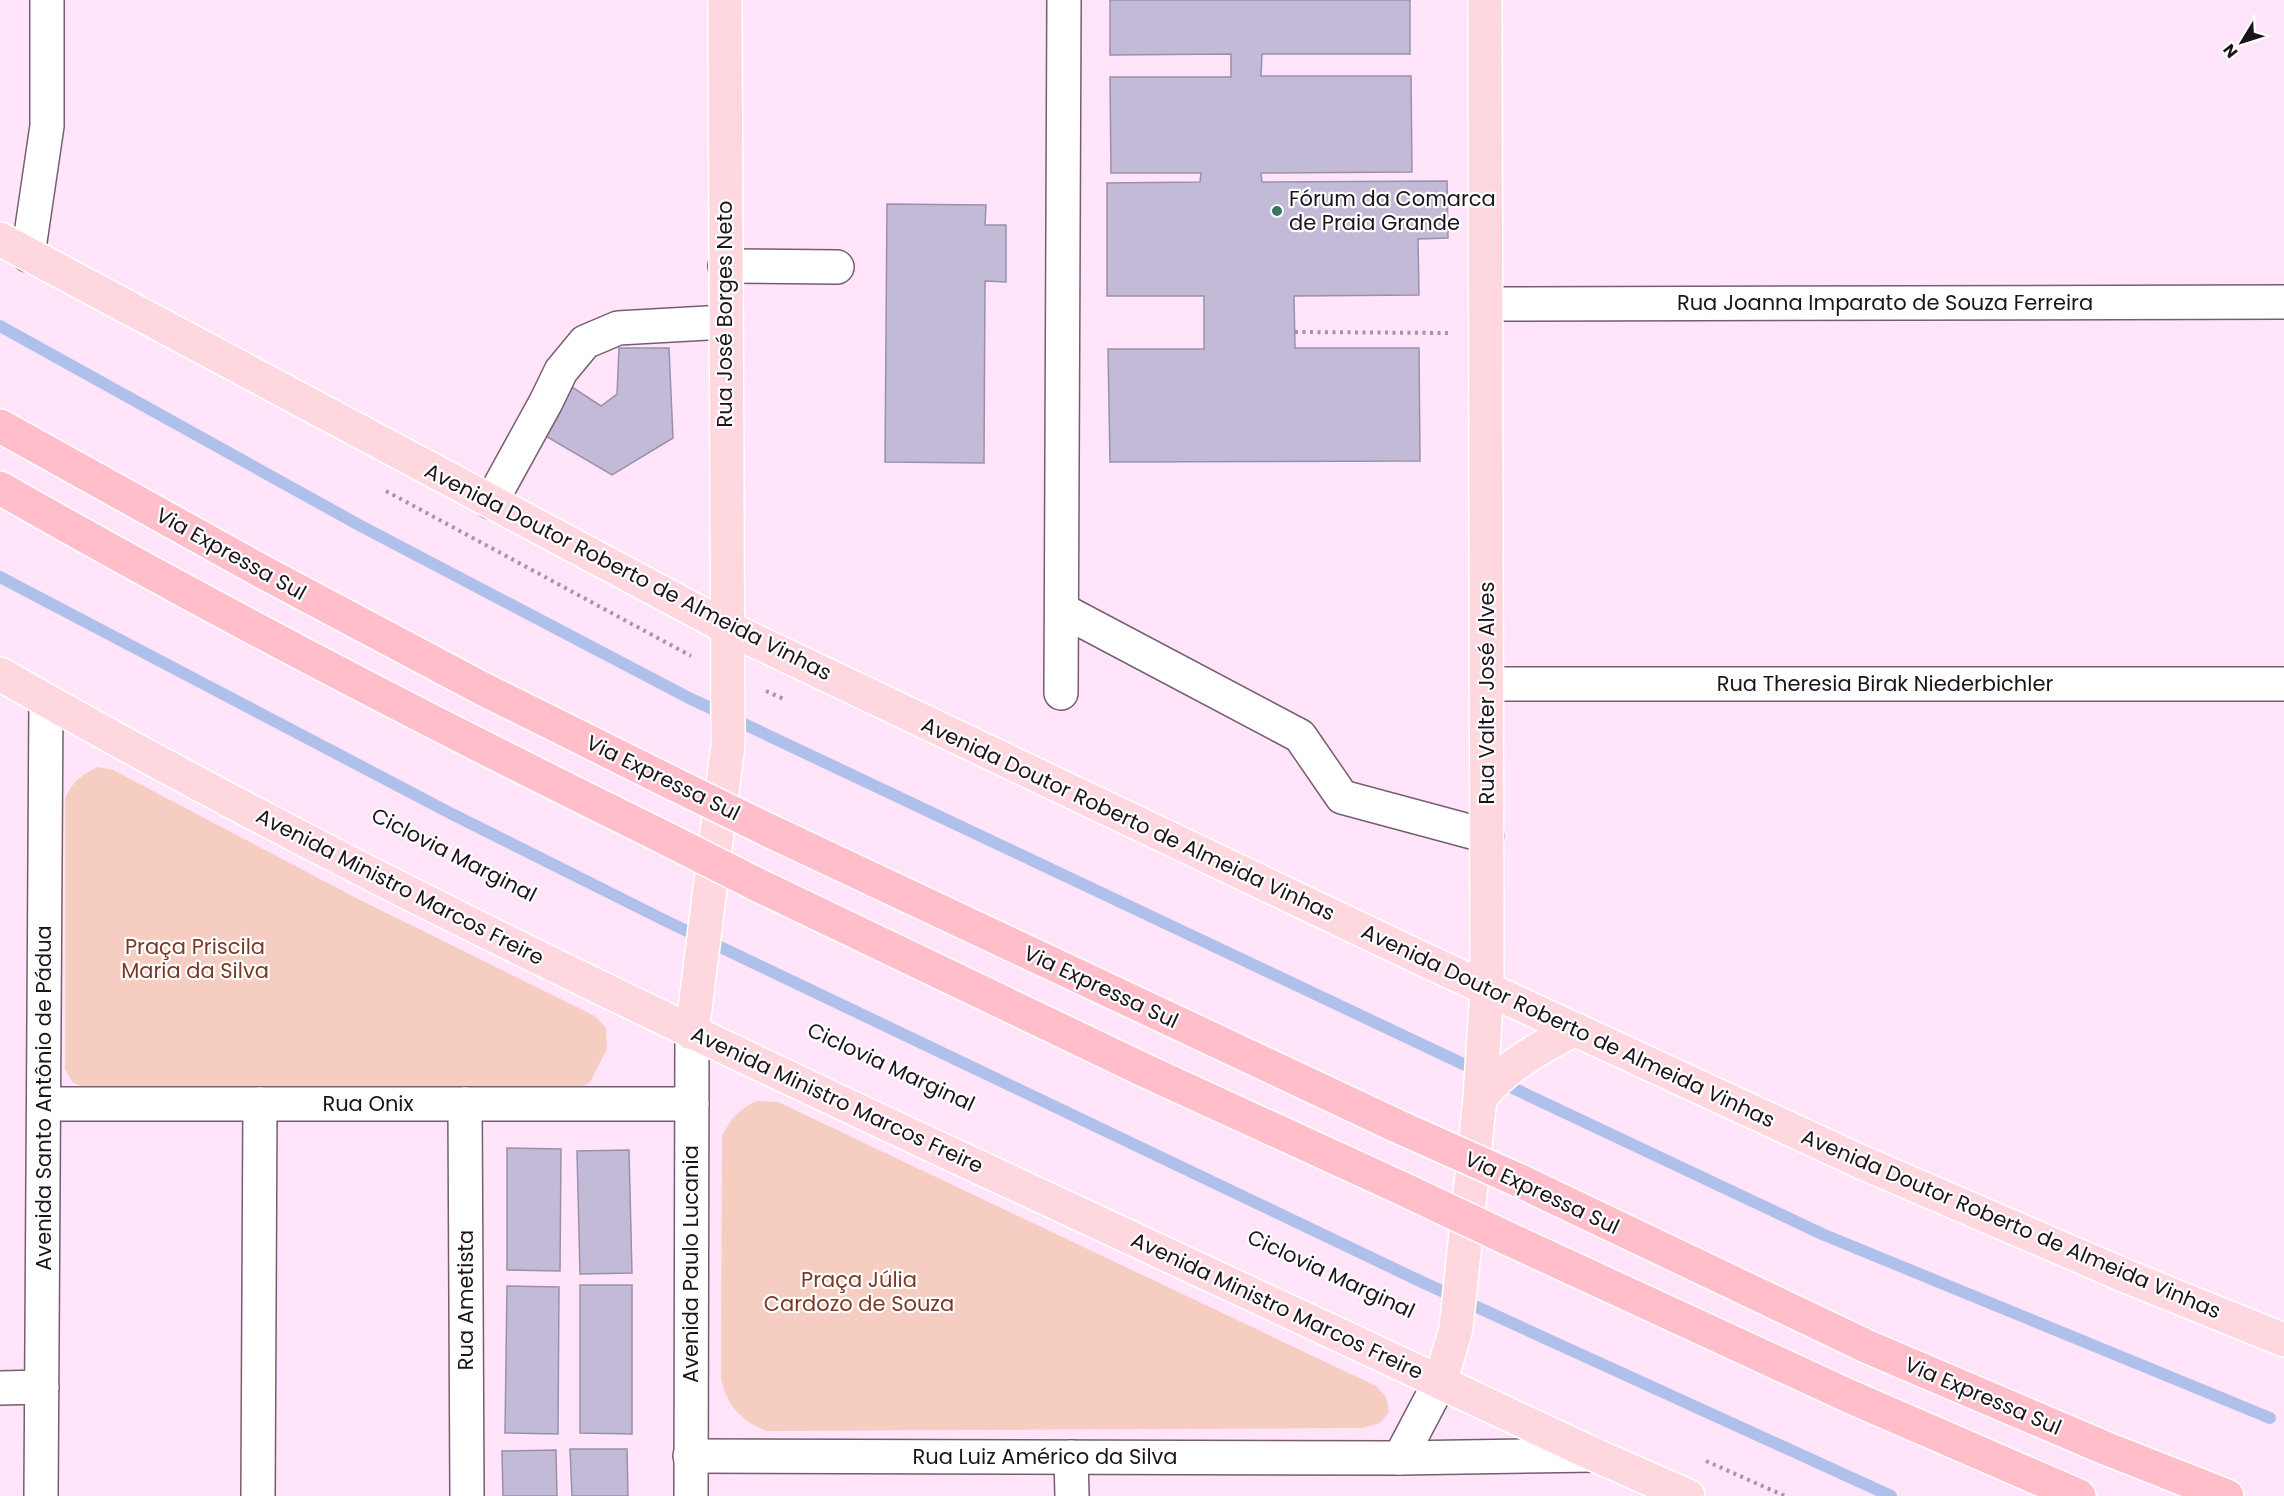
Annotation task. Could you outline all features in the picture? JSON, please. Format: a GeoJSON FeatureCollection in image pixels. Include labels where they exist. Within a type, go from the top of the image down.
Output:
{"type":"FeatureCollection","features":[{"type":"Feature","properties":{"kind":"highway","name":"Via Expressa Sul"},"geometry":{"type":"LineString","coordinates":[[0,426],[263,572],[483,689],[768,830],[1396,1126],[1518,1180],[1868,1347],[2105,1448],[2227,1496]]}},
{"type":"Feature","properties":{"kind":"highway"},"geometry":{"type":"LineString","coordinates":[[0,488],[108,549],[447,731],[758,885],[1135,1065],[1851,1398],[2079,1496]]}},
{"type":"Feature","properties":{"kind":"main road","name":"Rua José Borges Neto"},"geometry":{"type":"LineString","coordinates":[[692,1033],[728,745],[725,0]]}},
{"type":"Feature","properties":{"kind":"main road","name":"Rua Valter José Alves"},"geometry":{"type":"LineString","coordinates":[[1485,0],[1487,989],[1496,1062]]}},
{"type":"Feature","properties":{"kind":"main road","name":"Avenida Doutor Roberto de Almeida Vinhas"},"geometry":{"type":"LineString","coordinates":[[14,247],[726,627],[1487,989],[1859,1161],[2128,1277],[2284,1340]]}},
{"type":"Feature","properties":{"kind":"main road","name":"Avenida Ministro Marcos Freire"},"geometry":{"type":"LineString","coordinates":[[0,675],[237,805],[396,887],[692,1033],[1595,1455],[1688,1496]]}},
{"type":"Feature","properties":{"kind":"main road"},"geometry":{"type":"LineString","coordinates":[[1440,1382],[1452,1347],[1457,1316],[1482,1093],[1496,1062],[1531,1053],[1575,1029]]}},
{"type":"Feature","properties":{"kind":"street"},"geometry":{"type":"LineString","coordinates":[[14,247],[47,126],[47,0]]}},
{"type":"Feature","properties":{"kind":"street"},"geometry":{"type":"LineString","coordinates":[[1061,693],[1064,0]]}},
{"type":"Feature","properties":{"kind":"street"},"geometry":{"type":"LineString","coordinates":[[725,266],[837,267]]}},
{"type":"Feature","properties":{"kind":"street","name":"Rua Joanna Imparato de Souza Ferreira"},"geometry":{"type":"LineString","coordinates":[[1486,319],[2284,302]]}},
{"type":"Feature","properties":{"kind":"street"},"geometry":{"type":"LineString","coordinates":[[490,502],[561,371],[585,342],[618,328],[725,322]]}},
{"type":"Feature","properties":{"kind":"street"},"geometry":{"type":"LineString","coordinates":[[1062,610],[1300,736],[1342,797],[1487,836]]}},
{"type":"Feature","properties":{"kind":"street","name":"Rua Theresia Birak Niederbichler"},"geometry":{"type":"LineString","coordinates":[[1487,684],[2284,684]]}},
{"type":"Feature","properties":{"kind":"street","name":"Avenida Santo Antônio de Pádua"},"geometry":{"type":"LineString","coordinates":[[41,1496],[46,701]]}},
{"type":"Feature","properties":{"kind":"street","name":"Avenida Paulo Lucania"},"geometry":{"type":"LineString","coordinates":[[691,1496],[692,1033]]}},
{"type":"Feature","properties":{"kind":"street","name":"Rua Onix"},"geometry":{"type":"LineString","coordinates":[[44,1104],[692,1104]]}},
{"type":"Feature","properties":{"kind":"street"},"geometry":{"type":"LineString","coordinates":[[258,1496],[260,1104]]}},
{"type":"Feature","properties":{"kind":"street","name":"Rua Ametista"},"geometry":{"type":"LineString","coordinates":[[465,1104],[467,1496]]}},
{"type":"Feature","properties":{"kind":"street"},"geometry":{"type":"LineString","coordinates":[[1400,1458],[1440,1382]]}},
{"type":"Feature","properties":{"kind":"street"},"geometry":{"type":"LineString","coordinates":[[0,1388],[42,1387]]}},
{"type":"Feature","properties":{"kind":"street","name":"Rua Luiz Américo da Silva"},"geometry":{"type":"LineString","coordinates":[[690,1456],[1400,1458],[1595,1455]]}},
{"type":"Feature","properties":{"kind":"street"},"geometry":{"type":"LineString","coordinates":[[1071,1457],[1072,1496]]}},
{"type":"Feature","properties":{"kind":"path"},"geometry":{"type":"LineString","coordinates":[[1295,332],[1486,319]]}},
{"type":"Feature","properties":{"kind":"path"},"geometry":{"type":"LineString","coordinates":[[1698,1457],[1785,1496]]}},
{"type":"Feature","properties":{"kind":"green space","name":"Praça Priscila Maria da Silva"},"geometry":{"type":"Polygon","coordinates":[[[98,767],[113,770],[358,899],[595,1016],[606,1028],[607,1049],[590,1082],[581,1088],[572,1090],[83,1087],[72,1082],[65,1069],[65,799],[78,780],[98,767]]]}},
{"type":"Feature","properties":{"kind":"green space","name":"Praça Júlia Cardozo de Souza"},"geometry":{"type":"Polygon","coordinates":[[[758,1101],[778,1102],[1376,1386],[1386,1397],[1389,1412],[1380,1423],[1363,1428],[767,1431],[758,1427],[737,1412],[727,1397],[721,1379],[722,1136],[736,1115],[758,1101]]]}},
{"type":"Feature","properties":{"kind":"building","name":"Fórum da Comarca de Praia Grande"},"geometry":{"type":"Polygon","coordinates":[[[1110,0],[1410,0],[1410,54],[1262,54],[1261,76],[1411,76],[1412,172],[1261,173],[1262,182],[1447,181],[1448,238],[1418,239],[1419,295],[1294,296],[1295,348],[1419,348],[1420,461],[1110,462],[1108,349],[1204,349],[1204,296],[1107,296],[1107,183],[1200,182],[1201,173],[1111,173],[1110,77],[1231,77],[1231,54],[1110,55],[1110,0]]]}},
{"type":"Feature","properties":{"kind":"building"},"geometry":{"type":"Polygon","coordinates":[[[887,204],[986,205],[985,225],[1006,225],[1006,282],[985,281],[984,463],[885,462],[887,204]]]}},
{"type":"Feature","properties":{"kind":"building"},"geometry":{"type":"Polygon","coordinates":[[[619,348],[669,348],[673,438],[612,475],[537,431],[566,383],[601,406],[617,394],[619,348]]]}},
{"type":"Feature","properties":{"kind":"building"},"geometry":{"type":"Polygon","coordinates":[[[507,1148],[561,1149],[560,1271],[507,1270],[507,1148]]]}},
{"type":"Feature","properties":{"kind":"building"},"geometry":{"type":"Polygon","coordinates":[[[629,1150],[632,1273],[580,1274],[577,1151],[629,1150]]]}},
{"type":"Feature","properties":{"kind":"building"},"geometry":{"type":"Polygon","coordinates":[[[580,1285],[632,1285],[632,1434],[580,1433],[580,1285]]]}},
{"type":"Feature","properties":{"kind":"building"},"geometry":{"type":"Polygon","coordinates":[[[507,1286],[559,1287],[558,1434],[505,1433],[507,1286]]]}},
{"type":"Feature","properties":{"kind":"building"},"geometry":{"type":"Polygon","coordinates":[[[570,1449],[627,1449],[628,1496],[572,1496],[570,1449]]]}},
{"type":"Feature","properties":{"kind":"building"},"geometry":{"type":"Polygon","coordinates":[[[556,1450],[557,1496],[503,1496],[502,1451],[556,1450]]]}},
{"type":"Feature","properties":{"kind":"waterway"},"geometry":{"type":"LineString","coordinates":[[0,326],[359,525],[689,698],[1480,1072]]}},
{"type":"Feature","properties":{"kind":"waterway"},"geometry":{"type":"LineString","coordinates":[[0,577],[450,813],[666,921],[1422,1282],[1891,1496]]}},
{"type":"Feature","properties":{"kind":"waterway"},"geometry":{"type":"LineString","coordinates":[[1498,1081],[1822,1234],[2270,1418]]}},
{"type":"Feature","properties":{"kind":"place","name":"Fórum da Comarca de Praia Grande"},"geometry":{"type":"Point","coordinates":[1277,211]}}]}
